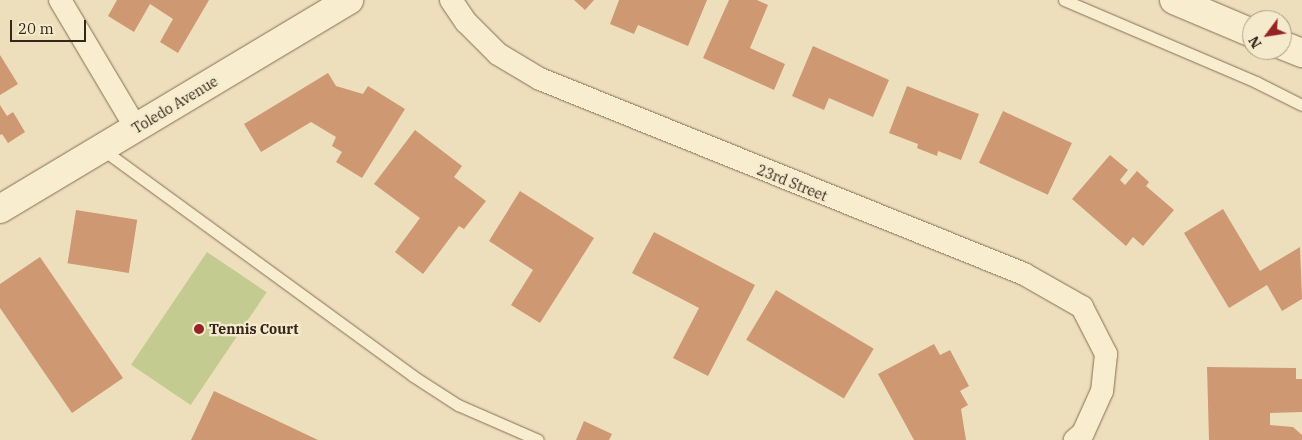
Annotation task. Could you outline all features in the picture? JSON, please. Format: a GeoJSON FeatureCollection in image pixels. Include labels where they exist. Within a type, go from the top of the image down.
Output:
{"type":"FeatureCollection","features":[{"type":"Feature","properties":{"kind":"street"},"geometry":{"type":"LineString","coordinates":[[60,0],[136,128]]}},
{"type":"Feature","properties":{"kind":"street","name":"Toledo Avenue"},"geometry":{"type":"LineString","coordinates":[[0,209],[350,0]]}},
{"type":"Feature","properties":{"kind":"street","name":"23rd Street"},"geometry":{"type":"LineString","coordinates":[[451,0],[466,22],[498,54],[540,79],[1024,274],[1082,307],[1106,354],[1102,391],[1083,433],[1076,440]]}},
{"type":"Feature","properties":{"kind":"street"},"geometry":{"type":"LineString","coordinates":[[1174,0],[1242,29]]}},
{"type":"Feature","properties":{"kind":"lane"},"geometry":{"type":"LineString","coordinates":[[1064,0],[1256,82],[1302,105]]}},
{"type":"Feature","properties":{"kind":"lane"},"geometry":{"type":"LineString","coordinates":[[102,148],[413,376],[458,405],[538,440]]}},
{"type":"Feature","properties":{"kind":"green space","name":"Tennis Court"},"geometry":{"type":"Polygon","coordinates":[[[207,252],[267,292],[191,405],[131,365],[207,252]]]}},
{"type":"Feature","properties":{"kind":"building"},"geometry":{"type":"Polygon","coordinates":[[[117,0],[209,0],[178,53],[160,42],[173,19],[150,4],[134,32],[108,16],[117,0]]]}},
{"type":"Feature","properties":{"kind":"building"},"geometry":{"type":"Polygon","coordinates":[[[574,0],[594,0],[585,10],[574,0]]]}},
{"type":"Feature","properties":{"kind":"building"},"geometry":{"type":"Polygon","coordinates":[[[619,0],[707,0],[688,46],[638,25],[634,34],[610,24],[619,0]]]}},
{"type":"Feature","properties":{"kind":"building"},"geometry":{"type":"Polygon","coordinates":[[[729,0],[757,0],[768,5],[750,48],[785,64],[774,90],[703,58],[729,0]]]}},
{"type":"Feature","properties":{"kind":"building"},"geometry":{"type":"Polygon","coordinates":[[[813,46],[889,80],[873,117],[829,98],[824,110],[792,96],[813,46]]]}},
{"type":"Feature","properties":{"kind":"building"},"geometry":{"type":"Polygon","coordinates":[[[0,55],[18,84],[0,95],[0,55]]]}},
{"type":"Feature","properties":{"kind":"building"},"geometry":{"type":"Polygon","coordinates":[[[328,73],[336,86],[363,94],[368,86],[405,109],[362,178],[336,162],[342,152],[332,146],[336,137],[311,122],[261,152],[244,124],[328,73]]]}},
{"type":"Feature","properties":{"kind":"building"},"geometry":{"type":"Polygon","coordinates":[[[907,86],[979,114],[961,160],[938,151],[937,156],[917,148],[918,144],[889,133],[907,86]]]}},
{"type":"Feature","properties":{"kind":"building"},"geometry":{"type":"Polygon","coordinates":[[[0,105],[7,116],[13,112],[25,132],[8,143],[2,134],[0,135],[0,105]]]}},
{"type":"Feature","properties":{"kind":"building"},"geometry":{"type":"Polygon","coordinates":[[[1003,111],[1072,143],[1048,195],[979,163],[1003,111]]]}},
{"type":"Feature","properties":{"kind":"building"},"geometry":{"type":"Polygon","coordinates":[[[415,130],[462,166],[454,177],[486,201],[464,229],[459,226],[423,274],[395,252],[420,218],[374,184],[415,130]]]}},
{"type":"Feature","properties":{"kind":"building"},"geometry":{"type":"Polygon","coordinates":[[[1110,155],[1128,170],[1120,180],[1125,185],[1137,171],[1149,182],[1146,186],[1174,210],[1143,246],[1133,237],[1126,246],[1072,199],[1110,155]]]}},
{"type":"Feature","properties":{"kind":"building"},"geometry":{"type":"Polygon","coordinates":[[[520,191],[594,238],[540,323],[511,305],[533,270],[489,241],[520,191]]]}},
{"type":"Feature","properties":{"kind":"building"},"geometry":{"type":"Polygon","coordinates":[[[1223,209],[1260,271],[1300,247],[1302,299],[1282,311],[1267,285],[1229,308],[1184,233],[1223,209]]]}},
{"type":"Feature","properties":{"kind":"building"},"geometry":{"type":"Polygon","coordinates":[[[76,210],[137,220],[129,273],[68,263],[76,210]]]}},
{"type":"Feature","properties":{"kind":"building"},"geometry":{"type":"Polygon","coordinates":[[[654,232],[755,285],[708,376],[673,358],[699,308],[632,273],[654,232]]]}},
{"type":"Feature","properties":{"kind":"building"},"geometry":{"type":"Polygon","coordinates":[[[40,257],[123,378],[72,413],[0,308],[0,284],[40,257]]]}},
{"type":"Feature","properties":{"kind":"building"},"geometry":{"type":"Polygon","coordinates":[[[776,290],[874,349],[844,398],[746,340],[776,290]]]}},
{"type":"Feature","properties":{"kind":"building"},"geometry":{"type":"Polygon","coordinates":[[[934,344],[940,355],[950,350],[969,386],[960,391],[968,405],[961,409],[966,440],[914,440],[878,374],[934,344]]]}},
{"type":"Feature","properties":{"kind":"building"},"geometry":{"type":"Polygon","coordinates":[[[1207,367],[1296,368],[1296,379],[1302,379],[1302,412],[1270,413],[1270,425],[1293,427],[1302,435],[1302,440],[1209,440],[1207,367]]]}},
{"type":"Feature","properties":{"kind":"building"},"geometry":{"type":"Polygon","coordinates":[[[214,391],[318,440],[191,440],[214,391]]]}},
{"type":"Feature","properties":{"kind":"building"},"geometry":{"type":"Polygon","coordinates":[[[584,421],[612,434],[609,440],[576,440],[584,421]]]}},
{"type":"Feature","properties":{"kind":"place","name":"Tennis Court"},"geometry":{"type":"Point","coordinates":[199,329]}}]}
